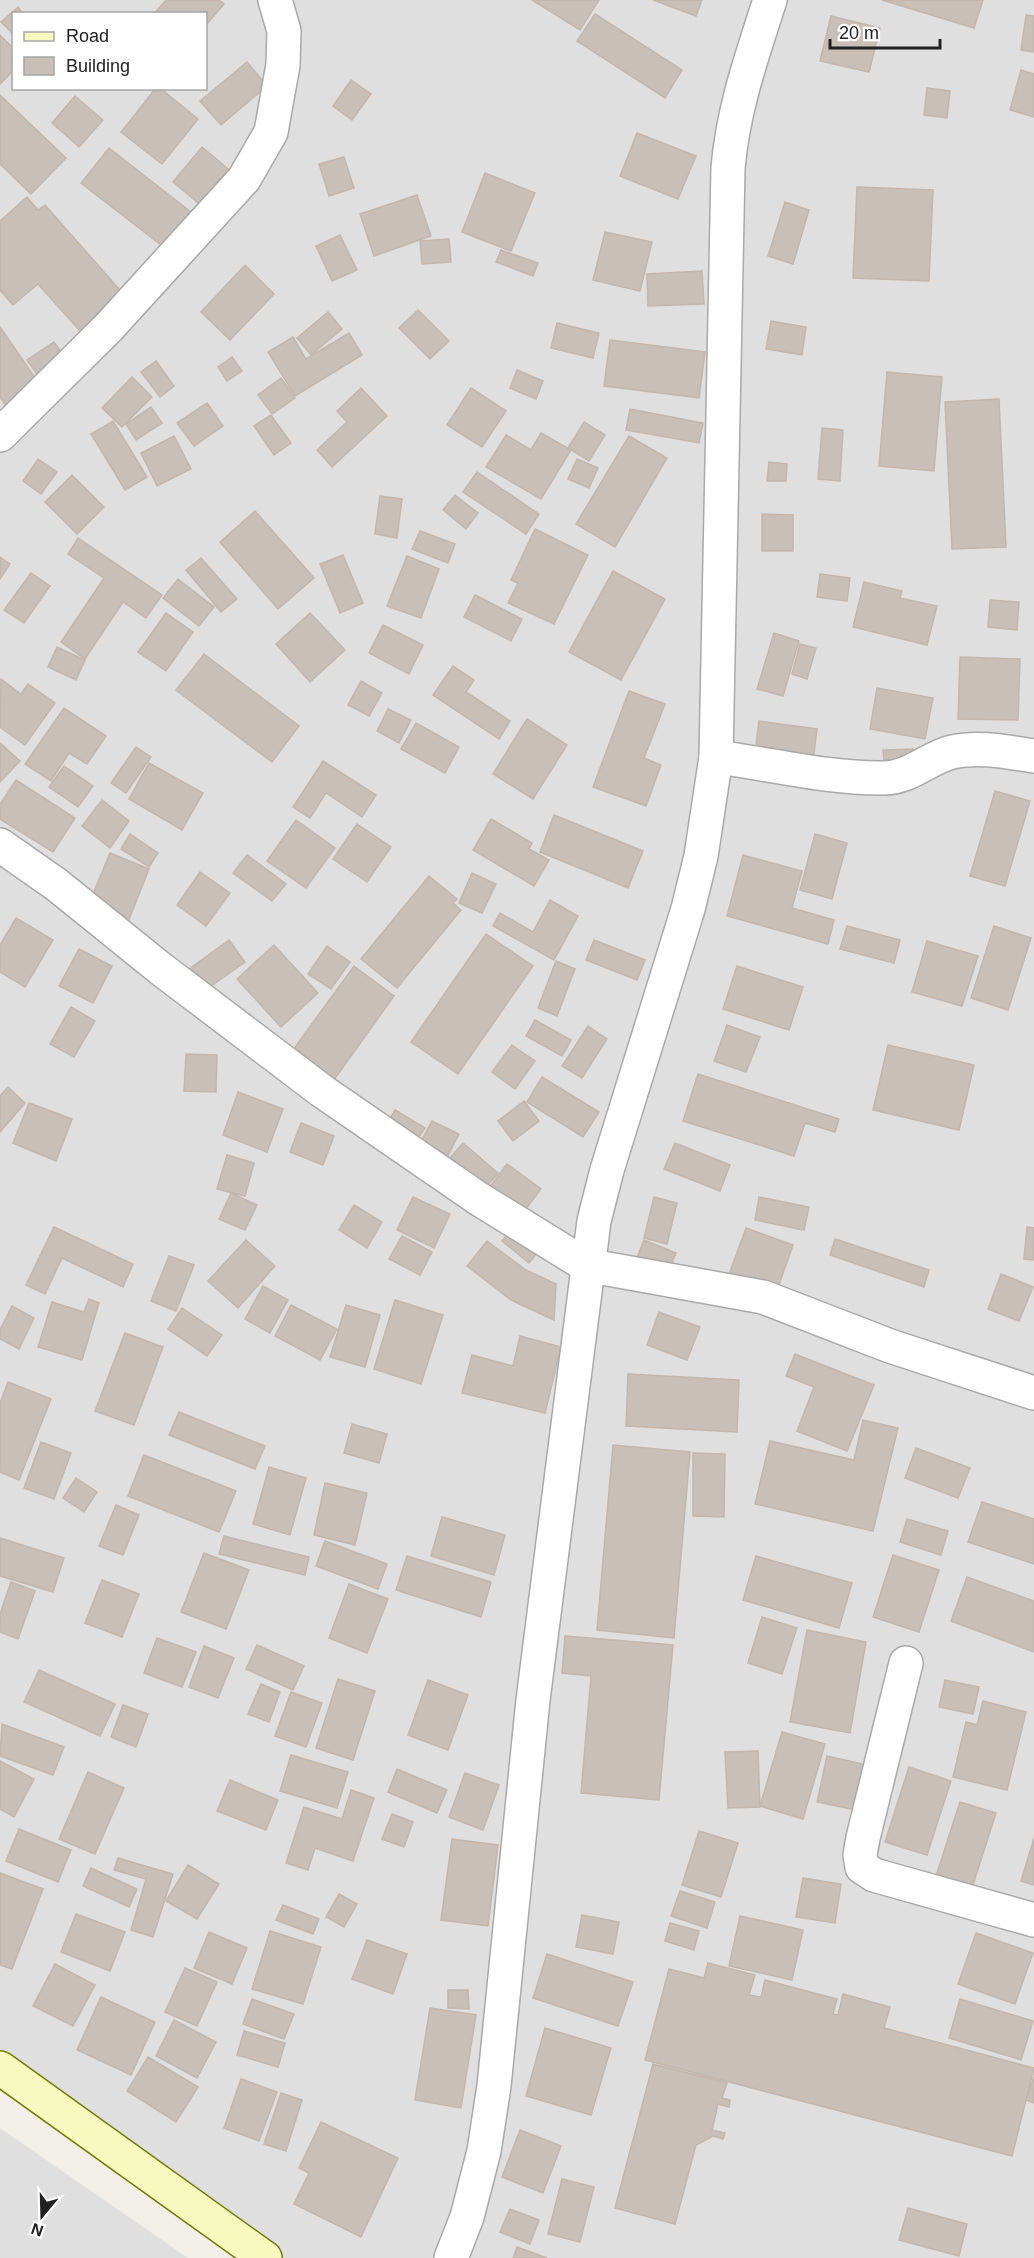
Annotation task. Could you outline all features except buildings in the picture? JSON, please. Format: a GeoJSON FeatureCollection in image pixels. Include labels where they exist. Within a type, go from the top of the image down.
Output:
{"type":"FeatureCollection","features":[{"type":"Feature","properties":{"kind":"main road"},"geometry":{"type":"LineString","coordinates":[[0,2068],[265,2258]]}},
{"type":"Feature","properties":{"kind":"street"},"geometry":{"type":"LineString","coordinates":[[0,435],[109,327],[244,179],[271,132],[283,65],[284,31],[275,0]]}},
{"type":"Feature","properties":{"kind":"street"},"geometry":{"type":"LineString","coordinates":[[451,2258],[467,2217],[484,2151],[494,2086],[532,1700],[586,1265],[607,1170],[688,909],[700,856],[716,757],[728,168],[731,133],[742,83],[770,0]]}},
{"type":"Feature","properties":{"kind":"street"},"geometry":{"type":"LineString","coordinates":[[716,757],[849,776],[886,778],[907,774],[928,761],[952,752],[979,749],[1034,756]]}},
{"type":"Feature","properties":{"kind":"street"},"geometry":{"type":"LineString","coordinates":[[0,845],[57,885],[161,969],[322,1091],[479,1200],[586,1265],[763,1297],[890,1346],[1034,1393]]}},
{"type":"Feature","properties":{"kind":"street"},"geometry":{"type":"LineString","coordinates":[[906,1663],[863,1838],[860,1855],[862,1867],[874,1875],[1034,1920]]}},
{"type":"Feature","properties":{"kind":"shaded area"},"geometry":{"type":"Polygon","coordinates":[[[0,0],[1034,0],[1034,2258],[274,2258],[0,2072],[0,0]]]}},
{"type":"Feature","properties":{"kind":"shaded area"},"geometry":{"type":"Polygon","coordinates":[[[0,2128],[188,2258],[0,2258],[0,2128]]]}}]}
